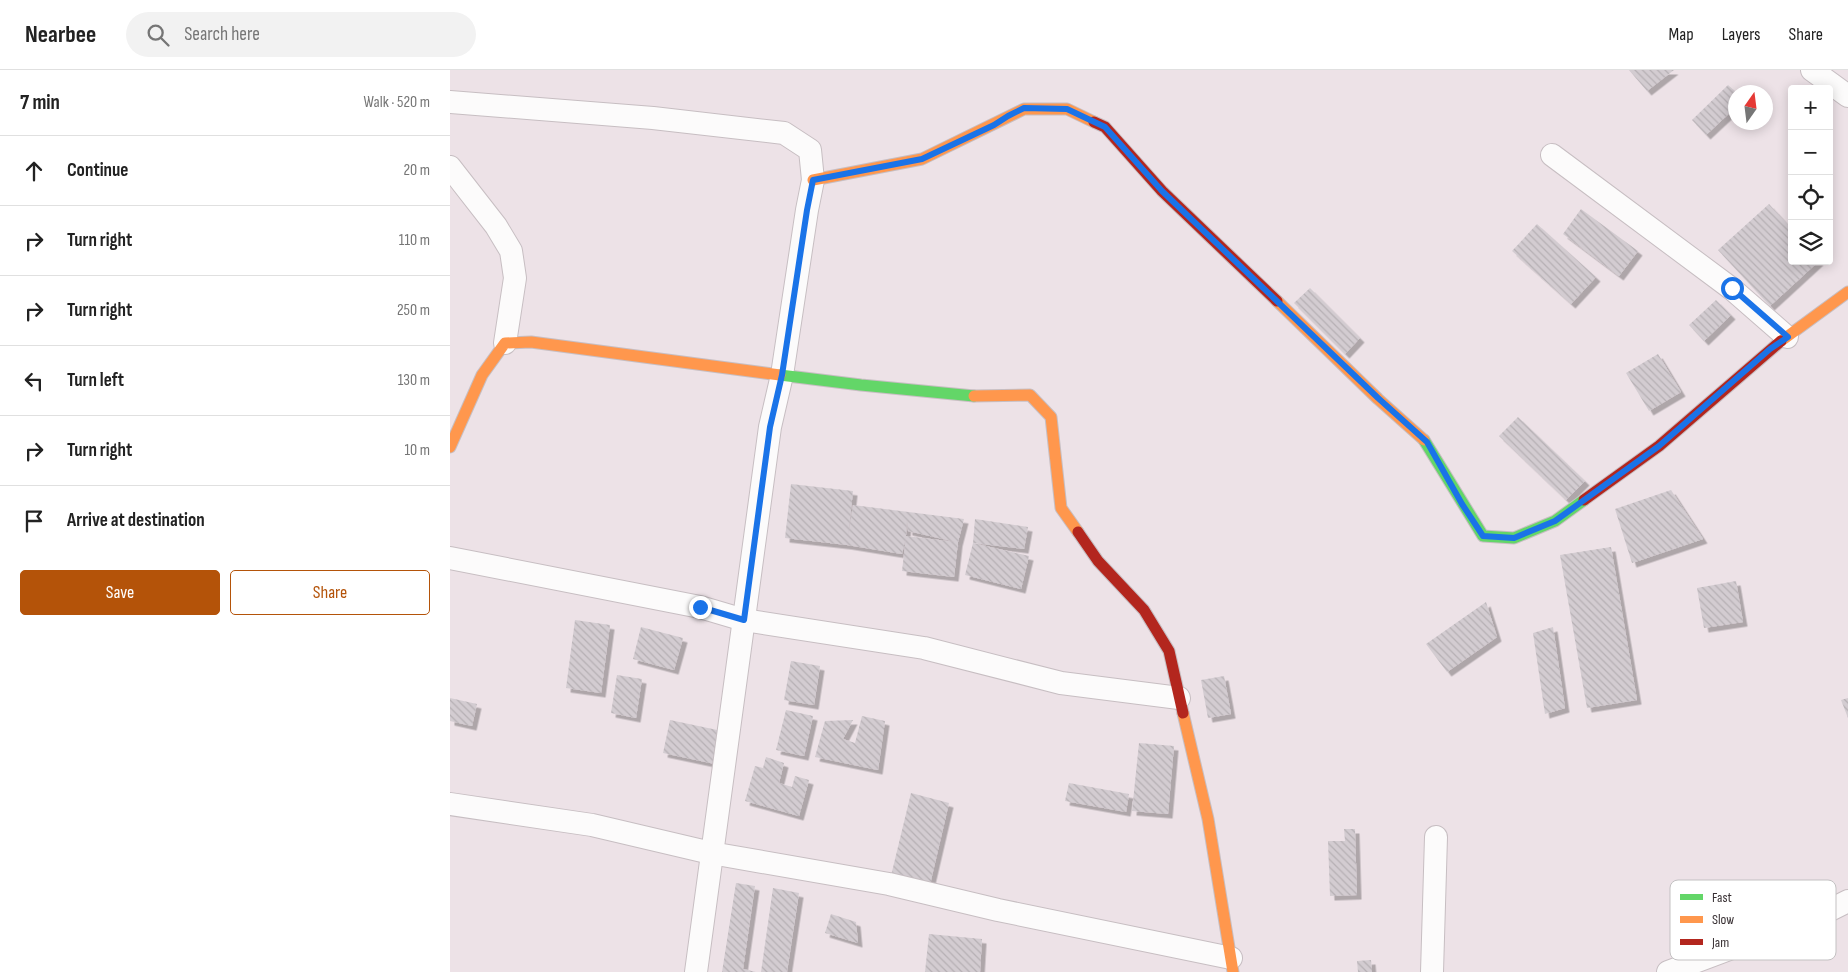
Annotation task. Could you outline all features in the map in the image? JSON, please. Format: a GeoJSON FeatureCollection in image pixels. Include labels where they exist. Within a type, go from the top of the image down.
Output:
{"type":"FeatureCollection","features":[{"type":"Feature","properties":{"kind":"street"},"geometry":{"type":"LineString","coordinates":[[1812,70],[1848,96]]}},
{"type":"Feature","properties":{"kind":"street"},"geometry":{"type":"LineString","coordinates":[[450,102],[653,118],[784,133],[810,150],[813,180],[782,375],[770,427],[696,972]]}},
{"type":"Feature","properties":{"kind":"street"},"geometry":{"type":"LineString","coordinates":[[813,180],[922,159],[994,125],[1024,108],[1067,109],[1105,127],[1162,191],[1378,398],[1427,442],[1462,504],[1483,536],[1514,538],[1555,521],[1659,446],[1770,349],[1848,292]]}},
{"type":"Feature","properties":{"kind":"street"},"geometry":{"type":"LineString","coordinates":[[1552,155],[1732,288],[1788,337]]}},
{"type":"Feature","properties":{"kind":"street"},"geometry":{"type":"LineString","coordinates":[[450,167],[496,226],[511,250],[515,278],[505,343],[482,375],[450,447]]}},
{"type":"Feature","properties":{"kind":"street"},"geometry":{"type":"LineString","coordinates":[[450,804],[592,825],[712,853],[889,884],[1232,965],[1208,819],[1168,651],[1144,610],[1098,561],[1061,508],[1051,417],[1030,395],[970,396],[861,385],[531,342],[505,343]]}},
{"type":"Feature","properties":{"kind":"street"},"geometry":{"type":"LineString","coordinates":[[450,558],[700,607],[744,620],[924,648],[1061,683],[1179,698]]}},
{"type":"Feature","properties":{"kind":"street"},"geometry":{"type":"LineString","coordinates":[[1432,972],[1436,836]]}},
{"type":"Feature","properties":{"kind":"street"},"geometry":{"type":"LineString","coordinates":[[1836,907],[1848,901]]}},
{"type":"Feature","properties":{"kind":"street"},"geometry":{"type":"LineString","coordinates":[[1668,972],[1700,960]]}},
{"type":"Feature","properties":{"kind":"building"},"geometry":{"type":"Polygon","coordinates":[[[1629,70],[1674,70],[1647,91],[1629,70]]]}},
{"type":"Feature","properties":{"kind":"building"},"geometry":{"type":"Polygon","coordinates":[[[1728,85],[1728,114],[1706,135],[1692,120],[1728,85]]]}},
{"type":"Feature","properties":{"kind":"building"},"geometry":{"type":"Polygon","coordinates":[[[1769,204],[1788,225],[1788,265],[1815,265],[1770,306],[1718,250],[1769,204]]]}},
{"type":"Feature","properties":{"kind":"building"},"geometry":{"type":"Polygon","coordinates":[[[1581,209],[1638,251],[1619,276],[1563,234],[1581,209]]]}},
{"type":"Feature","properties":{"kind":"building"},"geometry":{"type":"Polygon","coordinates":[[[1537,224],[1596,277],[1571,304],[1512,251],[1537,224]]]}},
{"type":"Feature","properties":{"kind":"building"},"geometry":{"type":"Polygon","coordinates":[[[1310,288],[1360,338],[1345,354],[1294,303],[1310,288]]]}},
{"type":"Feature","properties":{"kind":"building"},"geometry":{"type":"Polygon","coordinates":[[[1716,300],[1731,315],[1704,341],[1689,325],[1716,300]]]}},
{"type":"Feature","properties":{"kind":"building"},"geometry":{"type":"Polygon","coordinates":[[[1658,354],[1681,392],[1649,411],[1626,373],[1658,354]]]}},
{"type":"Feature","properties":{"kind":"building"},"geometry":{"type":"Polygon","coordinates":[[[1518,417],[1585,481],[1566,500],[1499,436],[1518,417]]]}},
{"type":"Feature","properties":{"kind":"building"},"geometry":{"type":"Polygon","coordinates":[[[791,484],[853,491],[848,537],[853,505],[964,519],[958,542],[954,577],[902,571],[906,537],[902,554],[785,538],[791,484]],[[907,518],[906,536],[956,542],[908,531],[907,518]]]}},
{"type":"Feature","properties":{"kind":"building"},"geometry":{"type":"Polygon","coordinates":[[[1671,490],[1703,539],[1632,563],[1615,509],[1671,490]]]}},
{"type":"Feature","properties":{"kind":"building"},"geometry":{"type":"Polygon","coordinates":[[[975,519],[1028,527],[1024,549],[973,543],[975,519]]]}},
{"type":"Feature","properties":{"kind":"building"},"geometry":{"type":"Polygon","coordinates":[[[973,543],[1029,556],[1021,589],[965,575],[973,543]]]}},
{"type":"Feature","properties":{"kind":"building"},"geometry":{"type":"Polygon","coordinates":[[[1611,547],[1637,700],[1587,708],[1560,555],[1611,547]]]}},
{"type":"Feature","properties":{"kind":"building"},"geometry":{"type":"Polygon","coordinates":[[[1736,581],[1743,622],[1704,628],[1697,588],[1736,581]]]}},
{"type":"Feature","properties":{"kind":"building"},"geometry":{"type":"Polygon","coordinates":[[[1486,602],[1497,637],[1447,672],[1426,644],[1486,602]]]}},
{"type":"Feature","properties":{"kind":"building"},"geometry":{"type":"Polygon","coordinates":[[[575,620],[610,625],[601,693],[566,688],[575,620]]]}},
{"type":"Feature","properties":{"kind":"building"},"geometry":{"type":"Polygon","coordinates":[[[641,627],[683,638],[674,670],[633,659],[641,627]]]}},
{"type":"Feature","properties":{"kind":"building"},"geometry":{"type":"Polygon","coordinates":[[[1553,627],[1565,708],[1545,714],[1533,633],[1553,627]]]}},
{"type":"Feature","properties":{"kind":"building"},"geometry":{"type":"Polygon","coordinates":[[[791,661],[820,666],[814,705],[784,700],[791,661]]]}},
{"type":"Feature","properties":{"kind":"building"},"geometry":{"type":"Polygon","coordinates":[[[617,675],[642,679],[636,718],[611,713],[617,675]]]}},
{"type":"Feature","properties":{"kind":"building"},"geometry":{"type":"Polygon","coordinates":[[[1224,676],[1231,714],[1208,718],[1201,680],[1224,676]]]}},
{"type":"Feature","properties":{"kind":"building"},"geometry":{"type":"Polygon","coordinates":[[[450,698],[477,704],[472,726],[450,721],[450,698]]]}},
{"type":"Feature","properties":{"kind":"building"},"geometry":{"type":"Polygon","coordinates":[[[1848,698],[1848,718],[1841,700],[1848,698]]]}},
{"type":"Feature","properties":{"kind":"building"},"geometry":{"type":"Polygon","coordinates":[[[786,710],[813,716],[804,756],[776,750],[786,710]]]}},
{"type":"Feature","properties":{"kind":"building"},"geometry":{"type":"Polygon","coordinates":[[[862,716],[885,721],[878,770],[815,757],[825,721],[853,720],[843,739],[855,743],[862,716]]]}},
{"type":"Feature","properties":{"kind":"building"},"geometry":{"type":"Polygon","coordinates":[[[670,720],[722,731],[715,764],[663,753],[670,720]]]}},
{"type":"Feature","properties":{"kind":"building"},"geometry":{"type":"Polygon","coordinates":[[[1139,743],[1174,746],[1168,814],[1132,811],[1139,743]]]}},
{"type":"Feature","properties":{"kind":"building"},"geometry":{"type":"Polygon","coordinates":[[[766,757],[784,763],[779,783],[792,787],[795,776],[809,780],[799,816],[745,801],[755,766],[763,768],[766,757]]]}},
{"type":"Feature","properties":{"kind":"building"},"geometry":{"type":"Polygon","coordinates":[[[1069,783],[1129,794],[1126,812],[1065,801],[1069,783]]]}},
{"type":"Feature","properties":{"kind":"building"},"geometry":{"type":"Polygon","coordinates":[[[911,793],[949,803],[928,893],[889,884],[911,793]]]}},
{"type":"Feature","properties":{"kind":"building"},"geometry":{"type":"Polygon","coordinates":[[[1344,829],[1355,829],[1357,895],[1330,896],[1328,841],[1345,841],[1344,829]]]}},
{"type":"Feature","properties":{"kind":"building"},"geometry":{"type":"Polygon","coordinates":[[[736,883],[755,886],[743,969],[756,972],[722,972],[736,883]]]}},
{"type":"Feature","properties":{"kind":"building"},"geometry":{"type":"Polygon","coordinates":[[[773,888],[799,893],[787,972],[761,972],[773,888]]]}},
{"type":"Feature","properties":{"kind":"building"},"geometry":{"type":"Polygon","coordinates":[[[831,914],[856,922],[858,943],[825,933],[831,914]]]}},
{"type":"Feature","properties":{"kind":"building"},"geometry":{"type":"Polygon","coordinates":[[[929,934],[982,939],[980,972],[925,972],[929,934]]]}},
{"type":"Feature","properties":{"kind":"building"},"geometry":{"type":"Polygon","coordinates":[[[1371,960],[1372,972],[1358,972],[1357,961],[1371,960]]]}},
{"type":"Feature","properties":{"kind":"traffic: fast"},"geometry":{"type":"LineString","coordinates":[[780,375],[974,396]]}},
{"type":"Feature","properties":{"kind":"traffic: fast"},"geometry":{"type":"LineString","coordinates":[[1424,440],[1483,536],[1514,538],[1555,521],[1584,500]]}},
{"type":"Feature","properties":{"kind":"traffic: slow"},"geometry":{"type":"LineString","coordinates":[[813,180],[922,159],[1024,109],[1067,109],[1094,122]]}},
{"type":"Feature","properties":{"kind":"traffic: slow"},"geometry":{"type":"LineString","coordinates":[[1781,341],[1848,292]]}},
{"type":"Feature","properties":{"kind":"traffic: slow"},"geometry":{"type":"LineString","coordinates":[[1277,301],[1378,399],[1424,440]]}},
{"type":"Feature","properties":{"kind":"traffic: slow"},"geometry":{"type":"LineString","coordinates":[[450,447],[482,375],[505,343],[531,342],[780,375]]}},
{"type":"Feature","properties":{"kind":"traffic: slow"},"geometry":{"type":"LineString","coordinates":[[974,396],[1030,395],[1051,417],[1061,508],[1078,532]]}},
{"type":"Feature","properties":{"kind":"traffic: slow"},"geometry":{"type":"LineString","coordinates":[[1183,713],[1208,819],[1233,972]]}},
{"type":"Feature","properties":{"kind":"traffic: jam"},"geometry":{"type":"LineString","coordinates":[[1094,122],[1105,127],[1162,191],[1277,301]]}},
{"type":"Feature","properties":{"kind":"traffic: jam"},"geometry":{"type":"LineString","coordinates":[[1584,500],[1659,446],[1781,341]]}},
{"type":"Feature","properties":{"kind":"traffic: jam"},"geometry":{"type":"LineString","coordinates":[[1078,532],[1098,561],[1144,610],[1169,651],[1183,713]]}},
{"type":"Feature","properties":{"kind":"route"},"geometry":{"type":"LineString","coordinates":[[700,607],[744,620],[770,427],[782,375],[813,180],[922,159],[994,125],[1024,108],[1067,109],[1105,127],[1162,191],[1378,398],[1427,442],[1462,504],[1483,536],[1514,538],[1555,521],[1659,446],[1770,349],[1788,337],[1732,288]]}}]}
